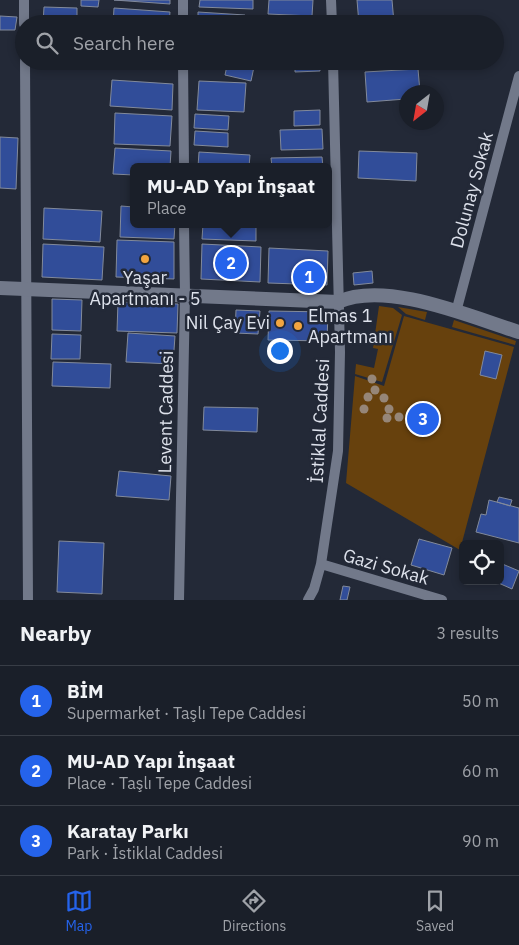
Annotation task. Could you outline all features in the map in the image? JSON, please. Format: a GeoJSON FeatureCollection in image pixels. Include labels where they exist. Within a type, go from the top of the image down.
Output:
{"type":"FeatureCollection","features":[{"type":"Feature","properties":{"kind":"street"},"geometry":{"type":"LineString","coordinates":[[24,0],[24,15]]}},
{"type":"Feature","properties":{"kind":"street"},"geometry":{"type":"LineString","coordinates":[[183,0],[183,15]]}},
{"type":"Feature","properties":{"kind":"street"},"geometry":{"type":"LineString","coordinates":[[331,0],[332,15]]}},
{"type":"Feature","properties":{"kind":"street"},"geometry":{"type":"LineString","coordinates":[[24,70],[28,600]]}},
{"type":"Feature","properties":{"kind":"street"},"geometry":{"type":"LineString","coordinates":[[183,70],[184,163]]}},
{"type":"Feature","properties":{"kind":"street","name":"İstiklal Caddesi"},"geometry":{"type":"LineString","coordinates":[[308,600],[314,589],[321,564],[338,451],[340,352],[333,70]]}},
{"type":"Feature","properties":{"kind":"street","name":"Dolunay Sokak"},"geometry":{"type":"LineString","coordinates":[[456,312],[519,76]]}},
{"type":"Feature","properties":{"kind":"street","name":"Levent Caddesi"},"geometry":{"type":"LineString","coordinates":[[179,600],[185,294],[184,228]]}},
{"type":"Feature","properties":{"kind":"street"},"geometry":{"type":"LineString","coordinates":[[0,288],[185,294],[338,302],[352,296],[396,296],[519,332]]}},
{"type":"Feature","properties":{"kind":"street","name":"Gazi Sokak"},"geometry":{"type":"LineString","coordinates":[[321,564],[442,600]]}},
{"type":"Feature","properties":{"kind":"shaded area"},"geometry":{"type":"Polygon","coordinates":[[[379,306],[393,308],[402,315],[382,382],[355,374],[356,364],[374,368],[378,349],[373,348],[379,306]]]}},
{"type":"Feature","properties":{"kind":"shaded area"},"geometry":{"type":"Polygon","coordinates":[[[398,307],[427,312],[425,320],[406,314],[398,307]]]}},
{"type":"Feature","properties":{"kind":"shaded area"},"geometry":{"type":"Polygon","coordinates":[[[404,316],[514,347],[463,540],[459,540],[459,549],[346,483],[355,376],[384,386],[404,316]]]}},
{"type":"Feature","properties":{"kind":"shaded area"},"geometry":{"type":"Polygon","coordinates":[[[454,320],[516,341],[515,345],[452,327],[454,320]]]}},
{"type":"Feature","properties":{"kind":"building"},"geometry":{"type":"Polygon","coordinates":[[[81,0],[99,0],[98,7],[81,6],[81,0]]]}},
{"type":"Feature","properties":{"kind":"building"},"geometry":{"type":"Polygon","coordinates":[[[114,0],[170,0],[170,4],[114,0]]]}},
{"type":"Feature","properties":{"kind":"building"},"geometry":{"type":"Polygon","coordinates":[[[200,0],[253,0],[253,9],[199,7],[200,0]]]}},
{"type":"Feature","properties":{"kind":"building"},"geometry":{"type":"Polygon","coordinates":[[[269,0],[313,0],[312,15],[268,14],[269,0]]]}},
{"type":"Feature","properties":{"kind":"building"},"geometry":{"type":"Polygon","coordinates":[[[357,0],[392,0],[393,15],[358,15],[357,0]]]}},
{"type":"Feature","properties":{"kind":"building"},"geometry":{"type":"Polygon","coordinates":[[[44,7],[77,8],[77,15],[44,15],[44,7]]]}},
{"type":"Feature","properties":{"kind":"building"},"geometry":{"type":"Polygon","coordinates":[[[114,8],[170,12],[170,15],[114,15],[114,8]]]}},
{"type":"Feature","properties":{"kind":"building"},"geometry":{"type":"Polygon","coordinates":[[[198,12],[245,15],[198,15],[198,12]]]}},
{"type":"Feature","properties":{"kind":"building"},"geometry":{"type":"Polygon","coordinates":[[[0,16],[15,17],[15,30],[0,30],[0,16]]]}},
{"type":"Feature","properties":{"kind":"building"},"geometry":{"type":"Polygon","coordinates":[[[226,70],[253,70],[251,81],[225,75],[226,70]]]}},
{"type":"Feature","properties":{"kind":"building"},"geometry":{"type":"Polygon","coordinates":[[[295,70],[320,70],[320,71],[295,72],[295,70]]]}},
{"type":"Feature","properties":{"kind":"building"},"geometry":{"type":"Polygon","coordinates":[[[418,70],[419,85],[399,85],[399,100],[367,102],[365,72],[418,70]]]}},
{"type":"Feature","properties":{"kind":"building"},"geometry":{"type":"Polygon","coordinates":[[[112,80],[173,84],[172,110],[110,106],[112,80]]]}},
{"type":"Feature","properties":{"kind":"building"},"geometry":{"type":"Polygon","coordinates":[[[199,81],[246,83],[244,112],[197,110],[199,81]]]}},
{"type":"Feature","properties":{"kind":"building"},"geometry":{"type":"Polygon","coordinates":[[[320,110],[320,125],[294,126],[294,111],[320,110]]]}},
{"type":"Feature","properties":{"kind":"building"},"geometry":{"type":"Polygon","coordinates":[[[115,113],[172,116],[170,146],[114,144],[115,113]]]}},
{"type":"Feature","properties":{"kind":"building"},"geometry":{"type":"Polygon","coordinates":[[[195,114],[229,116],[228,130],[194,128],[195,114]]]}},
{"type":"Feature","properties":{"kind":"building"},"geometry":{"type":"Polygon","coordinates":[[[322,129],[323,149],[281,150],[280,130],[322,129]]]}},
{"type":"Feature","properties":{"kind":"building"},"geometry":{"type":"Polygon","coordinates":[[[195,131],[228,133],[228,147],[194,145],[195,131]]]}},
{"type":"Feature","properties":{"kind":"building"},"geometry":{"type":"Polygon","coordinates":[[[0,137],[18,138],[16,189],[0,188],[0,137]]]}},
{"type":"Feature","properties":{"kind":"building"},"geometry":{"type":"Polygon","coordinates":[[[115,148],[171,151],[170,163],[130,163],[130,175],[113,174],[115,148]]]}},
{"type":"Feature","properties":{"kind":"building"},"geometry":{"type":"Polygon","coordinates":[[[359,151],[417,153],[416,181],[358,178],[359,151]]]}},
{"type":"Feature","properties":{"kind":"building"},"geometry":{"type":"Polygon","coordinates":[[[199,152],[250,155],[249,163],[198,163],[199,152]]]}},
{"type":"Feature","properties":{"kind":"building"},"geometry":{"type":"Polygon","coordinates":[[[322,157],[323,163],[272,163],[271,158],[322,157]]]}},
{"type":"Feature","properties":{"kind":"building"},"geometry":{"type":"Polygon","coordinates":[[[121,206],[130,207],[130,228],[175,228],[174,239],[120,237],[121,206]]]}},
{"type":"Feature","properties":{"kind":"building"},"geometry":{"type":"Polygon","coordinates":[[[44,208],[102,211],[100,242],[43,239],[44,208]]]}},
{"type":"Feature","properties":{"kind":"building"},"geometry":{"type":"Polygon","coordinates":[[[203,228],[256,228],[256,241],[202,239],[203,228]]]}},
{"type":"Feature","properties":{"kind":"building","name":"Yaşar Apartmanı - 5"},"geometry":{"type":"Polygon","coordinates":[[[117,240],[174,242],[174,279],[116,277],[117,240]]]}},
{"type":"Feature","properties":{"kind":"building"},"geometry":{"type":"Polygon","coordinates":[[[43,244],[104,247],[102,280],[42,277],[43,244]]]}},
{"type":"Feature","properties":{"kind":"building"},"geometry":{"type":"Polygon","coordinates":[[[202,244],[261,247],[260,282],[201,279],[202,244]]]}},
{"type":"Feature","properties":{"kind":"building"},"geometry":{"type":"Polygon","coordinates":[[[269,248],[328,251],[327,285],[268,283],[269,248]]]}},
{"type":"Feature","properties":{"kind":"building"},"geometry":{"type":"Polygon","coordinates":[[[372,271],[373,283],[354,285],[353,273],[372,271]]]}},
{"type":"Feature","properties":{"kind":"building"},"geometry":{"type":"Polygon","coordinates":[[[52,299],[82,300],[81,331],[52,330],[52,299]]]}},
{"type":"Feature","properties":{"kind":"building"},"geometry":{"type":"Polygon","coordinates":[[[118,302],[178,304],[177,333],[117,331],[118,302]]]}},
{"type":"Feature","properties":{"kind":"building"},"geometry":{"type":"Polygon","coordinates":[[[236,310],[260,311],[258,334],[235,333],[236,310]]]}},
{"type":"Feature","properties":{"kind":"building","name":"Elmas 1 Apartmanı"},"geometry":{"type":"Polygon","coordinates":[[[269,311],[328,312],[327,341],[268,340],[269,311]]]}},
{"type":"Feature","properties":{"kind":"building"},"geometry":{"type":"Polygon","coordinates":[[[128,333],[175,336],[173,364],[126,362],[128,333]]]}},
{"type":"Feature","properties":{"kind":"building"},"geometry":{"type":"Polygon","coordinates":[[[52,334],[81,335],[80,359],[51,359],[52,334]]]}},
{"type":"Feature","properties":{"kind":"building"},"geometry":{"type":"Polygon","coordinates":[[[485,351],[502,355],[496,379],[480,375],[485,351]]]}},
{"type":"Feature","properties":{"kind":"building"},"geometry":{"type":"Polygon","coordinates":[[[53,362],[111,364],[110,388],[52,386],[53,362]]]}},
{"type":"Feature","properties":{"kind":"building"},"geometry":{"type":"Polygon","coordinates":[[[204,407],[258,408],[257,432],[203,430],[204,407]]]}},
{"type":"Feature","properties":{"kind":"building"},"geometry":{"type":"Polygon","coordinates":[[[119,471],[171,476],[169,500],[116,496],[119,471]]]}},
{"type":"Feature","properties":{"kind":"building"},"geometry":{"type":"Polygon","coordinates":[[[499,497],[512,500],[510,506],[497,502],[499,497]]]}},
{"type":"Feature","properties":{"kind":"building"},"geometry":{"type":"Polygon","coordinates":[[[489,500],[519,508],[519,543],[476,532],[481,514],[486,515],[489,500]]]}},
{"type":"Feature","properties":{"kind":"building"},"geometry":{"type":"Polygon","coordinates":[[[419,539],[452,548],[444,575],[411,565],[419,539]]]}},
{"type":"Feature","properties":{"kind":"building"},"geometry":{"type":"Polygon","coordinates":[[[59,541],[104,543],[102,594],[57,592],[59,541]]]}},
{"type":"Feature","properties":{"kind":"building"},"geometry":{"type":"Polygon","coordinates":[[[504,565],[519,571],[512,589],[503,585],[504,565]]]}},
{"type":"Feature","properties":{"kind":"building"},"geometry":{"type":"Polygon","coordinates":[[[343,586],[350,587],[347,600],[340,600],[343,586]]]}},
{"type":"Feature","properties":{"kind":"place","name":"Yaşar Apartmanı - 5"},"geometry":{"type":"Point","coordinates":[145,259]}},
{"type":"Feature","properties":{"kind":"place","name":"MU-AD Yapı İnşaat"},"geometry":{"type":"Point","coordinates":[231,263]}},
{"type":"Feature","properties":{"kind":"place","name":"BİM"},"geometry":{"type":"Point","coordinates":[309,277]}},
{"type":"Feature","properties":{"kind":"place","name":"Nil Çay Evi"},"geometry":{"type":"Point","coordinates":[280,323]}},
{"type":"Feature","properties":{"kind":"place","name":"Elmas 1 Apartmanı"},"geometry":{"type":"Point","coordinates":[298,326]}},
{"type":"Feature","properties":{"kind":"place","name":"Karatay Parkı"},"geometry":{"type":"Point","coordinates":[423,419]}}]}
